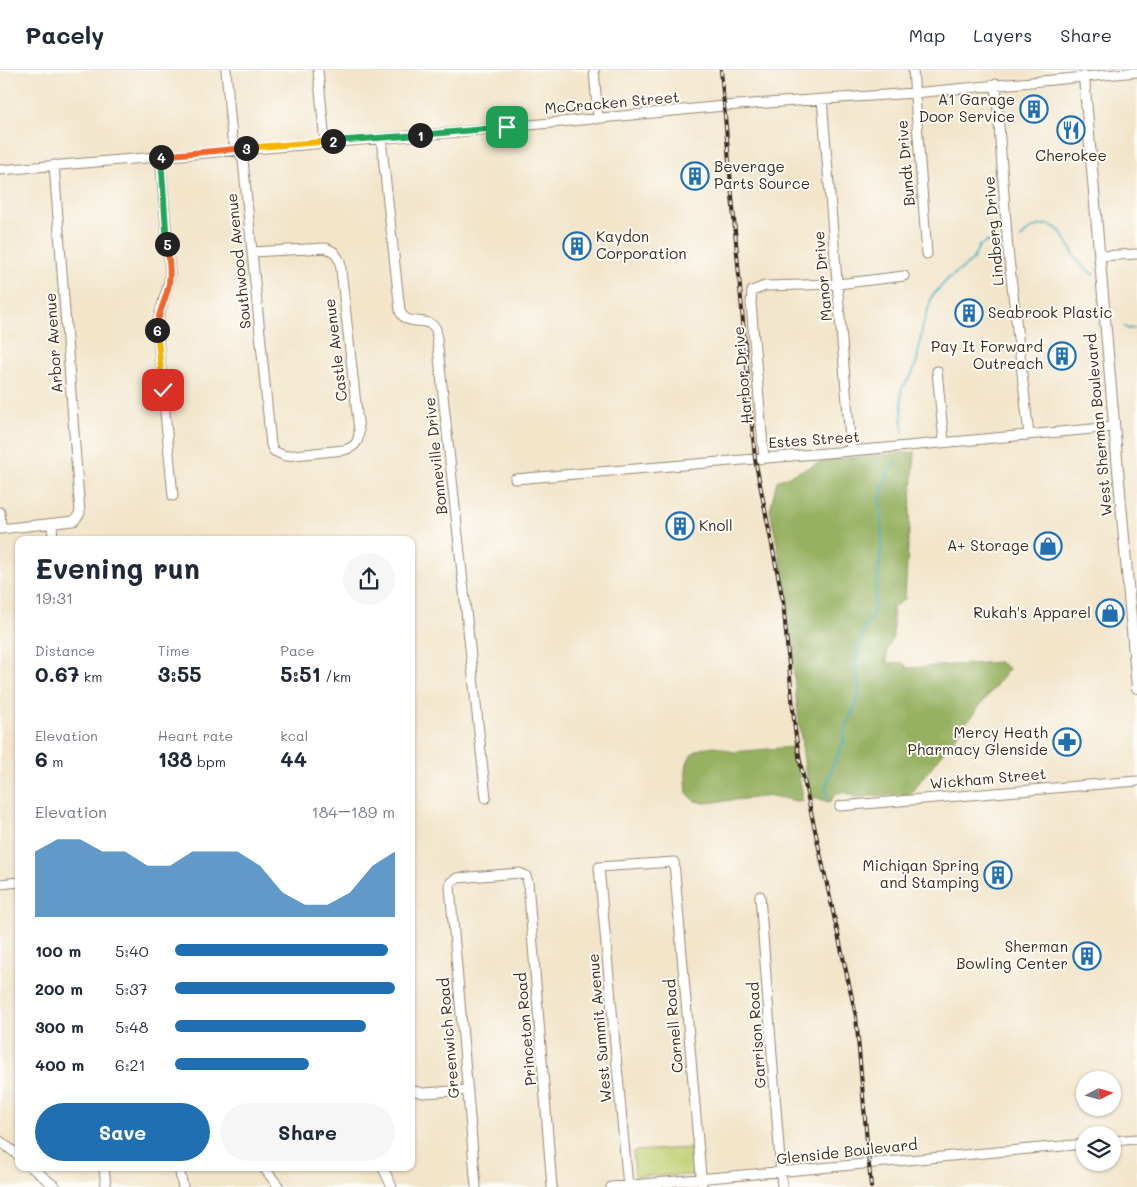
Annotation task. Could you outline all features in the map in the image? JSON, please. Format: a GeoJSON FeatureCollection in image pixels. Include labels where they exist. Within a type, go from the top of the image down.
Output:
{"type":"FeatureCollection","features":[{"type":"Feature","properties":{"kind":"main road","name":"West Sherman Boulevard"},"geometry":{"type":"LineString","coordinates":[[1083,73],[1137,688]]}},
{"type":"Feature","properties":{"kind":"street","name":"Southwood Avenue"},"geometry":{"type":"LineString","coordinates":[[226,70],[232,138],[243,160],[271,445],[274,451]]}},
{"type":"Feature","properties":{"kind":"street"},"geometry":{"type":"LineString","coordinates":[[318,70],[325,142]]}},
{"type":"Feature","properties":{"kind":"street"},"geometry":{"type":"LineString","coordinates":[[594,70],[598,119]]}},
{"type":"Feature","properties":{"kind":"street","name":"Bundt Drive"},"geometry":{"type":"LineString","coordinates":[[912,70],[927,254]]}},
{"type":"Feature","properties":{"kind":"street","name":"McCracken Street"},"geometry":{"type":"LineString","coordinates":[[0,170],[598,119],[724,106],[914,92],[1083,73],[1137,72]]}},
{"type":"Feature","properties":{"kind":"street","name":"Lindberg Drive"},"geometry":{"type":"LineString","coordinates":[[996,84],[1008,250],[1029,435]]}},
{"type":"Feature","properties":{"kind":"street","name":"Manor Drive"},"geometry":{"type":"LineString","coordinates":[[822,99],[851,451]]}},
{"type":"Feature","properties":{"kind":"street","name":"Bonneville Drive"},"geometry":{"type":"LineString","coordinates":[[381,138],[402,318],[428,322],[436,329],[486,798]]}},
{"type":"Feature","properties":{"kind":"street"},"geometry":{"type":"LineString","coordinates":[[160,156],[170,274],[167,293],[160,310],[157,328],[173,496]]}},
{"type":"Feature","properties":{"kind":"street","name":"Arbor Avenue"},"geometry":{"type":"LineString","coordinates":[[52,524],[74,521],[79,516],[80,505],[54,165]]}},
{"type":"Feature","properties":{"kind":"street","name":"Castle Avenue"},"geometry":{"type":"LineString","coordinates":[[252,252],[326,248],[334,252],[340,261],[359,431],[358,440],[355,445],[344,450],[285,456],[274,451]]}},
{"type":"Feature","properties":{"kind":"street"},"geometry":{"type":"LineString","coordinates":[[1099,256],[1137,254]]}},
{"type":"Feature","properties":{"kind":"street"},"geometry":{"type":"LineString","coordinates":[[838,284],[904,276]]}},
{"type":"Feature","properties":{"kind":"street","name":"Harbor Drive"},"geometry":{"type":"LineString","coordinates":[[764,458],[750,303],[752,291],[764,286],[838,284]]}},
{"type":"Feature","properties":{"kind":"street"},"geometry":{"type":"LineString","coordinates":[[937,371],[944,442]]}},
{"type":"Feature","properties":{"kind":"street","name":"Estes Street"},"geometry":{"type":"LineString","coordinates":[[515,479],[851,451],[1114,426]]}},
{"type":"Feature","properties":{"kind":"street"},"geometry":{"type":"LineString","coordinates":[[0,512],[1,529],[52,524],[53,536]]}},
{"type":"Feature","properties":{"kind":"street","name":"Wickham Street"},"geometry":{"type":"LineString","coordinates":[[840,806],[1137,781]]}},
{"type":"Feature","properties":{"kind":"street","name":"Cornell Road"},"geometry":{"type":"LineString","coordinates":[[599,867],[674,862],[702,1183]]}},
{"type":"Feature","properties":{"kind":"street","name":"West Summit Avenue"},"geometry":{"type":"LineString","coordinates":[[599,867],[628,1186]]}},
{"type":"Feature","properties":{"kind":"street","name":"Princeton Road"},"geometry":{"type":"LineString","coordinates":[[450,886],[451,882],[456,878],[520,873],[526,876],[552,1187]]}},
{"type":"Feature","properties":{"kind":"street"},"geometry":{"type":"LineString","coordinates":[[0,884],[15,882]]}},
{"type":"Feature","properties":{"kind":"street","name":"Greenwich Road"},"geometry":{"type":"LineString","coordinates":[[450,886],[476,1187]]}},
{"type":"Feature","properties":{"kind":"street","name":"Garrison Road"},"geometry":{"type":"LineString","coordinates":[[760,896],[782,1187]]}},
{"type":"Feature","properties":{"kind":"street"},"geometry":{"type":"LineString","coordinates":[[415,1091],[423,1093],[468,1090]]}},
{"type":"Feature","properties":{"kind":"street"},"geometry":{"type":"LineString","coordinates":[[1121,1140],[1137,1139]]}},
{"type":"Feature","properties":{"kind":"street"},"geometry":{"type":"LineString","coordinates":[[0,1141],[15,1153]]}},
{"type":"Feature","properties":{"kind":"street","name":"Glenside Boulevard"},"geometry":{"type":"LineString","coordinates":[[611,1187],[702,1183],[781,1172],[869,1163],[1076,1145]]}},
{"type":"Feature","properties":{"kind":"street"},"geometry":{"type":"LineString","coordinates":[[36,1171],[56,1187]]}},
{"type":"Feature","properties":{"kind":"street"},"geometry":{"type":"LineString","coordinates":[[104,1171],[106,1187]]}},
{"type":"Feature","properties":{"kind":"street"},"geometry":{"type":"LineString","coordinates":[[180,1171],[183,1187]]}},
{"type":"Feature","properties":{"kind":"street"},"geometry":{"type":"LineString","coordinates":[[266,1171],[279,1187]]}},
{"type":"Feature","properties":{"kind":"street"},"geometry":{"type":"LineString","coordinates":[[384,1171],[392,1187]]}},
{"type":"Feature","properties":{"kind":"green space"},"geometry":{"type":"Polygon","coordinates":[[[915,452],[905,599],[893,607],[893,637],[887,650],[887,663],[903,663],[908,668],[999,662],[1009,669],[910,794],[855,797],[845,792],[836,793],[830,802],[811,797],[805,769],[796,697],[786,588],[770,510],[777,481],[826,460],[915,452]]]}},
{"type":"Feature","properties":{"kind":"green space"},"geometry":{"type":"Polygon","coordinates":[[[715,746],[733,752],[793,747],[802,791],[802,802],[772,796],[705,803],[695,801],[687,793],[686,767],[688,761],[696,751],[715,746]]]}},
{"type":"Feature","properties":{"kind":"green space"},"geometry":{"type":"Polygon","coordinates":[[[691,1148],[694,1175],[635,1176],[633,1151],[691,1148]]]}},
{"type":"Feature","properties":{"kind":"waterway"},"geometry":{"type":"LineString","coordinates":[[1021,238],[1036,226],[1050,225],[1056,228],[1061,232],[1079,262],[1094,275]]}},
{"type":"Feature","properties":{"kind":"waterway"},"geometry":{"type":"LineString","coordinates":[[903,432],[901,390],[911,376],[917,361],[922,329],[932,296],[948,279],[972,261],[979,246],[991,240],[1001,243]]}},
{"type":"Feature","properties":{"kind":"waterway"},"geometry":{"type":"LineString","coordinates":[[1125,327],[1128,329],[1137,328]]}},
{"type":"Feature","properties":{"kind":"waterway"},"geometry":{"type":"LineString","coordinates":[[827,796],[826,787],[833,764],[844,743],[843,736],[858,699],[859,689],[856,666],[858,650],[865,626],[872,617],[879,569],[882,539],[880,499],[885,481],[895,462]]}},
{"type":"Feature","properties":{"kind":"railway"},"geometry":{"type":"LineString","coordinates":[[721,70],[755,459],[783,601],[795,730],[800,762],[856,1016],[871,1187]]}},
{"type":"Feature","properties":{"kind":"place","name":"A1 Garage Door Service"},"geometry":{"type":"Point","coordinates":[1034,109]}},
{"type":"Feature","properties":{"kind":"place","name":"Cherokee"},"geometry":{"type":"Point","coordinates":[1071,130]}},
{"type":"Feature","properties":{"kind":"place","name":"Beverage Parts Source"},"geometry":{"type":"Point","coordinates":[695,176]}},
{"type":"Feature","properties":{"kind":"place","name":"Kaydon Corporation"},"geometry":{"type":"Point","coordinates":[577,246]}},
{"type":"Feature","properties":{"kind":"place","name":"Seabrook Plastic"},"geometry":{"type":"Point","coordinates":[969,313]}},
{"type":"Feature","properties":{"kind":"place","name":"Pay It Forward Outreach"},"geometry":{"type":"Point","coordinates":[1062,356]}},
{"type":"Feature","properties":{"kind":"place","name":"Knoll"},"geometry":{"type":"Point","coordinates":[680,526]}},
{"type":"Feature","properties":{"kind":"place","name":"A+ Storage"},"geometry":{"type":"Point","coordinates":[1048,546]}},
{"type":"Feature","properties":{"kind":"place","name":"Rukah's Apparel"},"geometry":{"type":"Point","coordinates":[1110,613]}},
{"type":"Feature","properties":{"kind":"place","name":"Mercy Heath Pharmacy Glenside"},"geometry":{"type":"Point","coordinates":[1067,742]}},
{"type":"Feature","properties":{"kind":"place","name":"Michigan Spring and Stamping"},"geometry":{"type":"Point","coordinates":[998,875]}},
{"type":"Feature","properties":{"kind":"place","name":"Sherman Bowling Center"},"geometry":{"type":"Point","coordinates":[1087,956]}},
{"type":"Feature","properties":{"kind":"route"},"geometry":{"type":"LineString","coordinates":[[163,390],[157,328],[160,310],[169,286],[170,274],[160,156],[507,127]]}}]}
